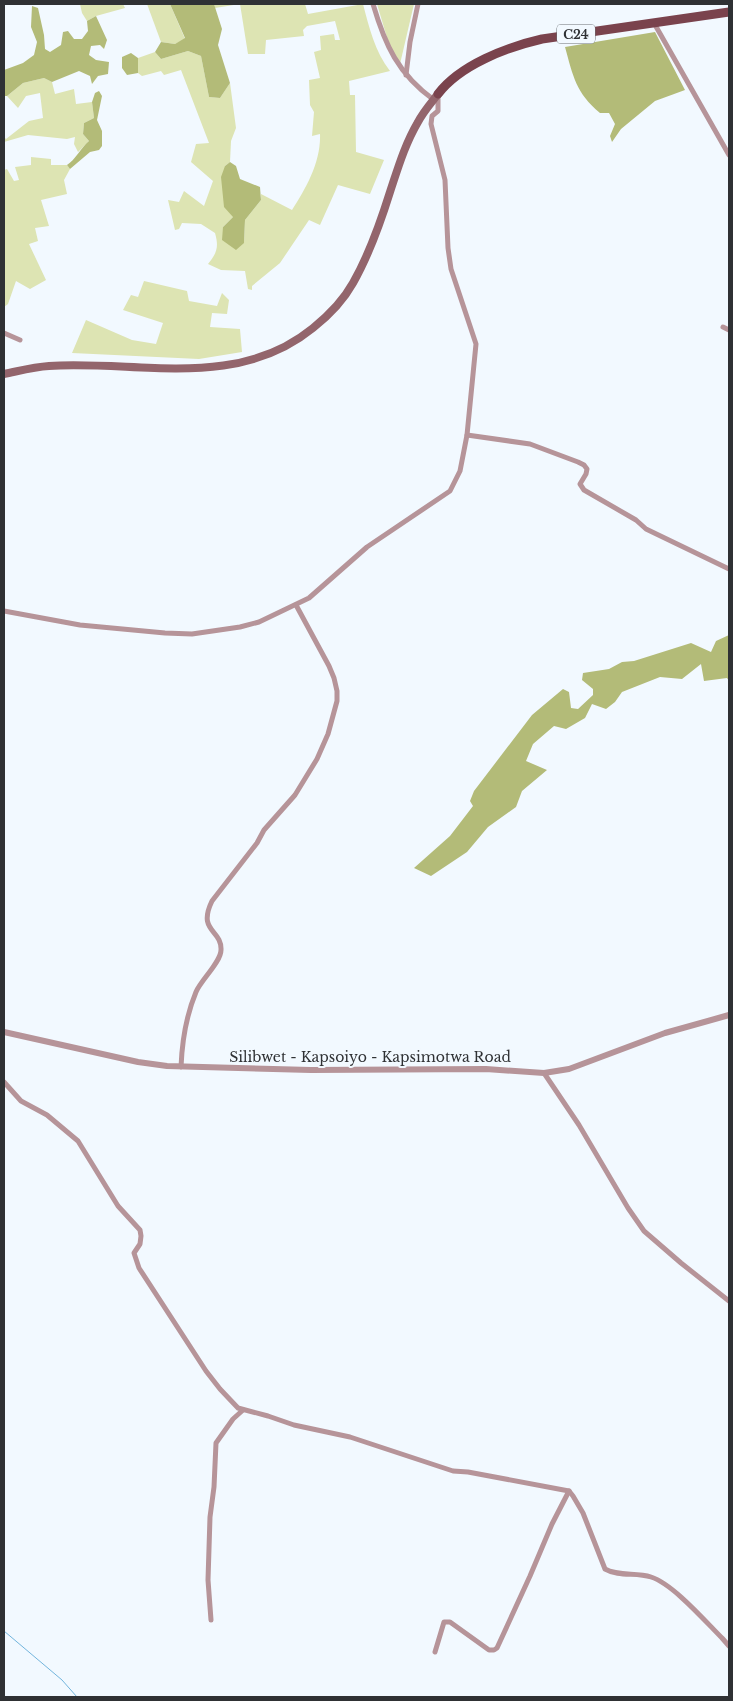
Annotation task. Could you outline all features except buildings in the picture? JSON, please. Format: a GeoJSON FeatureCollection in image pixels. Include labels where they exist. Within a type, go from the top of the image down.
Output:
{"type":"FeatureCollection","features":[{"type":"Feature","properties":{"kind":"main road","name":"C24"},"geometry":{"type":"LineString","coordinates":[[4,374],[30,368],[59,366],[214,367],[260,358],[303,336],[339,304],[352,285],[367,255],[408,141],[418,121],[451,80],[482,60],[521,44],[542,39],[729,12]]}},
{"type":"Feature","properties":{"kind":"street"},"geometry":{"type":"LineString","coordinates":[[4,611],[80,625],[192,634],[240,627],[258,622],[296,605],[319,590],[367,547],[450,491],[460,471],[467,435],[476,344],[450,262],[445,180],[431,124],[432,116],[438,111],[436,97],[422,91],[406,75],[392,56],[384,39],[373,4]]}},
{"type":"Feature","properties":{"kind":"street"},"geometry":{"type":"LineString","coordinates":[[406,75],[410,42],[418,4]]}},
{"type":"Feature","properties":{"kind":"street"},"geometry":{"type":"LineString","coordinates":[[654,23],[729,155]]}},
{"type":"Feature","properties":{"kind":"street"},"geometry":{"type":"LineString","coordinates":[[722,327],[729,330]]}},
{"type":"Feature","properties":{"kind":"street"},"geometry":{"type":"LineString","coordinates":[[4,334],[20,340]]}},
{"type":"Feature","properties":{"kind":"street"},"geometry":{"type":"LineString","coordinates":[[467,435],[530,444],[584,465],[587,469],[586,474],[580,484],[584,490],[636,520],[646,529],[729,569]]}},
{"type":"Feature","properties":{"kind":"street"},"geometry":{"type":"LineString","coordinates":[[182,1067],[182,1047],[185,1028],[196,991],[220,956],[219,942],[208,926],[206,919],[207,911],[257,843],[264,830],[295,796],[317,759],[328,734],[337,691],[329,666],[296,605]]}},
{"type":"Feature","properties":{"kind":"street","name":"Silibwet - Kapsoiyo - Kapsimotwa Road"},"geometry":{"type":"LineString","coordinates":[[4,1032],[138,1062],[182,1067],[311,1070],[486,1069],[544,1073],[569,1069],[665,1033],[729,1015]]}},
{"type":"Feature","properties":{"kind":"street"},"geometry":{"type":"LineString","coordinates":[[544,1073],[579,1125],[628,1208],[644,1231],[729,1301]]}},
{"type":"Feature","properties":{"kind":"street"},"geometry":{"type":"LineString","coordinates":[[4,1082],[21,1101],[47,1115],[62,1127],[78,1141],[86,1152],[102,1182],[118,1206],[140,1230],[140,1244],[134,1253],[139,1268],[206,1371],[231,1402],[243,1410],[294,1425],[350,1437],[452,1471],[468,1472],[568,1491],[583,1513],[605,1569],[611,1572],[645,1575],[658,1580],[687,1604],[729,1646]]}},
{"type":"Feature","properties":{"kind":"street"},"geometry":{"type":"LineString","coordinates":[[211,1620],[208,1580],[210,1517],[214,1487],[216,1443],[233,1419],[243,1410]]}},
{"type":"Feature","properties":{"kind":"street"},"geometry":{"type":"LineString","coordinates":[[435,1652],[444,1622],[446,1621],[489,1650],[497,1648],[568,1491]]}},
{"type":"Feature","properties":{"kind":"green space"},"geometry":{"type":"Polygon","coordinates":[[[80,4],[123,4],[125,8],[96,16],[87,21],[82,13],[80,4]]]}},
{"type":"Feature","properties":{"kind":"green space"},"geometry":{"type":"Polygon","coordinates":[[[147,4],[170,4],[185,39],[175,44],[161,42],[147,4]]]}},
{"type":"Feature","properties":{"kind":"green space"},"geometry":{"type":"Polygon","coordinates":[[[170,4],[214,4],[222,29],[218,45],[230,83],[220,98],[209,97],[201,56],[188,51],[161,59],[155,52],[161,42],[175,44],[185,38],[170,4]]]}},
{"type":"Feature","properties":{"kind":"green space"},"geometry":{"type":"Polygon","coordinates":[[[214,4],[240,4],[215,8],[214,4]]]}},
{"type":"Feature","properties":{"kind":"green space"},"geometry":{"type":"Polygon","coordinates":[[[240,4],[305,4],[308,14],[363,4],[376,48],[390,71],[349,81],[350,95],[355,95],[356,152],[384,160],[370,194],[338,185],[320,225],[309,220],[280,263],[252,286],[252,290],[248,289],[245,271],[221,270],[208,264],[216,250],[215,233],[201,224],[182,223],[179,229],[175,230],[168,200],[179,202],[184,191],[204,206],[213,181],[191,162],[196,144],[209,143],[181,70],[164,75],[161,71],[142,76],[138,73],[138,58],[155,52],[161,59],[188,51],[201,56],[209,97],[220,98],[230,83],[236,128],[231,141],[230,162],[225,166],[233,217],[223,227],[244,243],[245,220],[261,200],[261,194],[292,210],[312,174],[320,144],[320,134],[312,136],[314,112],[310,105],[309,80],[320,78],[314,52],[321,50],[320,36],[334,34],[335,40],[340,40],[335,21],[307,26],[303,30],[304,36],[266,40],[265,54],[248,54],[240,4]]]}},
{"type":"Feature","properties":{"kind":"green space"},"geometry":{"type":"Polygon","coordinates":[[[377,4],[414,4],[400,64],[391,51],[377,4]]]}},
{"type":"Feature","properties":{"kind":"green space"},"geometry":{"type":"Polygon","coordinates":[[[32,6],[38,8],[45,49],[50,52],[61,45],[63,32],[68,31],[74,39],[82,39],[88,31],[87,21],[96,16],[107,40],[104,49],[100,45],[91,46],[89,55],[96,60],[109,62],[108,74],[98,76],[92,84],[90,76],[79,71],[52,82],[44,78],[23,83],[7,96],[4,96],[4,70],[23,63],[34,55],[37,42],[31,27],[32,6]]]}},
{"type":"Feature","properties":{"kind":"green space"},"geometry":{"type":"Polygon","coordinates":[[[655,32],[685,90],[655,101],[621,129],[612,142],[610,136],[615,124],[609,113],[600,113],[580,91],[565,47],[655,32]]]}},
{"type":"Feature","properties":{"kind":"green space"},"geometry":{"type":"Polygon","coordinates":[[[131,53],[138,58],[138,73],[127,75],[122,68],[122,57],[131,53]]]}},
{"type":"Feature","properties":{"kind":"green space"},"geometry":{"type":"Polygon","coordinates":[[[44,78],[52,82],[55,94],[74,89],[76,104],[92,102],[94,118],[84,123],[83,134],[89,141],[78,152],[74,144],[75,137],[67,139],[28,135],[4,142],[4,137],[6,139],[29,121],[43,118],[40,93],[26,96],[18,108],[7,96],[23,83],[44,78]]]}},
{"type":"Feature","properties":{"kind":"green space"},"geometry":{"type":"Polygon","coordinates":[[[99,91],[102,96],[97,120],[102,131],[102,146],[99,150],[90,152],[70,169],[67,165],[89,141],[83,134],[84,123],[94,118],[92,102],[95,93],[99,91]]]}},
{"type":"Feature","properties":{"kind":"green space"},"geometry":{"type":"Polygon","coordinates":[[[31,157],[51,159],[51,165],[67,165],[70,169],[64,180],[67,194],[41,200],[49,226],[35,228],[38,241],[29,244],[46,280],[30,289],[16,281],[8,304],[4,307],[4,170],[7,169],[14,181],[19,180],[15,167],[31,165],[31,157]]]}},
{"type":"Feature","properties":{"kind":"green space"},"geometry":{"type":"Polygon","coordinates":[[[230,162],[236,166],[240,179],[260,187],[261,200],[245,220],[244,243],[236,250],[222,240],[223,227],[233,217],[224,207],[221,177],[225,166],[230,162]]]}},
{"type":"Feature","properties":{"kind":"green space"},"geometry":{"type":"Polygon","coordinates":[[[144,281],[187,291],[189,301],[217,306],[222,293],[229,300],[227,314],[212,313],[210,327],[240,329],[242,352],[199,359],[72,353],[86,320],[132,340],[156,344],[163,323],[123,310],[131,295],[138,297],[144,281]]]}},
{"type":"Feature","properties":{"kind":"green space"},"geometry":{"type":"Polygon","coordinates":[[[729,635],[729,681],[727,678],[704,681],[701,664],[682,679],[660,677],[622,692],[615,702],[606,709],[592,704],[585,718],[566,729],[554,726],[533,744],[526,761],[547,770],[522,791],[516,807],[488,827],[467,852],[431,876],[414,868],[450,836],[473,806],[470,801],[474,791],[532,715],[563,689],[569,692],[571,708],[578,709],[593,695],[593,689],[582,680],[583,673],[609,669],[622,662],[634,661],[691,643],[711,652],[716,641],[729,635]]]}},
{"type":"Feature","properties":{"kind":"waterway"},"geometry":{"type":"LineString","coordinates":[[4,1631],[62,1680],[77,1697]]}}]}
